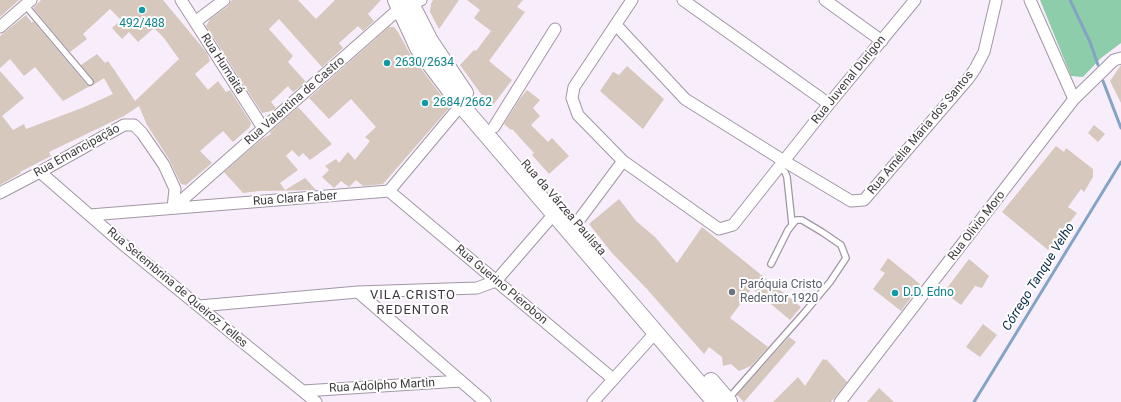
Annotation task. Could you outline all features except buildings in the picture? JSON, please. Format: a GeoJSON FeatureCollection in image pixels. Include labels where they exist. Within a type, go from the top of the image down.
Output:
{"type":"FeatureCollection","features":[{"type":"Feature","properties":{"kind":"main road","name":"Rua da Várzea Paulista"},"geometry":{"type":"LineString","coordinates":[[407,3],[418,48],[461,105],[655,332],[724,401]]}},
{"type":"Feature","properties":{"kind":"main road","name":"Rua da Várzea Paulista"},"geometry":{"type":"LineString","coordinates":[[407,3],[456,81],[724,401]]}},
{"type":"Feature","properties":{"kind":"street","name":"Rua Humaitá"},"geometry":{"type":"LineString","coordinates":[[182,0],[263,128]]}},
{"type":"Feature","properties":{"kind":"street"},"geometry":{"type":"LineString","coordinates":[[195,22],[224,0]]}},
{"type":"Feature","properties":{"kind":"street"},"geometry":{"type":"LineString","coordinates":[[576,224],[622,161],[578,115],[572,98],[574,87],[632,0]]}},
{"type":"Feature","properties":{"kind":"street"},"geometry":{"type":"LineString","coordinates":[[683,0],[829,104]]}},
{"type":"Feature","properties":{"kind":"street"},"geometry":{"type":"LineString","coordinates":[[825,0],[882,41]]}},
{"type":"Feature","properties":{"kind":"street","name":"Rua Juvenal Durigon"},"geometry":{"type":"LineString","coordinates":[[622,161],[719,229],[733,225],[829,104],[915,0]]}},
{"type":"Feature","properties":{"kind":"street","name":"Rua Amélia Maria dos Santos"},"geometry":{"type":"LineString","coordinates":[[616,25],[685,99],[781,164],[852,201],[864,200],[968,79],[984,52],[996,0]]}},
{"type":"Feature","properties":{"kind":"street"},"geometry":{"type":"LineString","coordinates":[[1030,0],[1074,99]]}},
{"type":"Feature","properties":{"kind":"street"},"geometry":{"type":"LineString","coordinates":[[0,27],[28,3]]}},
{"type":"Feature","properties":{"kind":"street","name":"Rua Valentina de Castro"},"geometry":{"type":"LineString","coordinates":[[173,208],[407,3]]}},
{"type":"Feature","properties":{"kind":"street"},"geometry":{"type":"LineString","coordinates":[[494,127],[555,29]]}},
{"type":"Feature","properties":{"kind":"street","name":"Rua Olivio Moro"},"geometry":{"type":"LineString","coordinates":[[840,402],[1074,99],[1114,60],[1121,58]]}},
{"type":"Feature","properties":{"kind":"street"},"geometry":{"type":"LineString","coordinates":[[388,191],[461,105]]}},
{"type":"Feature","properties":{"kind":"street","name":"Rua Emancipação"},"geometry":{"type":"LineString","coordinates":[[0,193],[124,124],[134,125],[142,133],[164,165],[175,189],[173,208]]}},
{"type":"Feature","properties":{"kind":"street","name":"Rua Setembrina de Queiroz Telles"},"geometry":{"type":"LineString","coordinates":[[40,172],[125,246],[316,402]]}},
{"type":"Feature","properties":{"kind":"street","name":"Rua Clara Faber"},"geometry":{"type":"LineString","coordinates":[[90,215],[388,191]]}},
{"type":"Feature","properties":{"kind":"street","name":"Rua Guerino Pierobon"},"geometry":{"type":"LineString","coordinates":[[388,191],[613,379]]}},
{"type":"Feature","properties":{"kind":"street"},"geometry":{"type":"LineString","coordinates":[[199,306],[358,292],[477,288],[496,281],[554,214]]}},
{"type":"Feature","properties":{"kind":"street"},"geometry":{"type":"LineString","coordinates":[[358,292],[485,402]]}},
{"type":"Feature","properties":{"kind":"street"},"geometry":{"type":"LineString","coordinates":[[593,402],[655,332]]}},
{"type":"Feature","properties":{"kind":"street","name":"Rua Adolpho Martin"},"geometry":{"type":"LineString","coordinates":[[302,391],[461,381]]}},
{"type":"Feature","properties":{"kind":"lane"},"geometry":{"type":"LineString","coordinates":[[28,3],[90,82]]}},
{"type":"Feature","properties":{"kind":"lane"},"geometry":{"type":"LineString","coordinates":[[781,164],[787,177],[792,224]]}},
{"type":"Feature","properties":{"kind":"lane"},"geometry":{"type":"LineString","coordinates":[[724,401],[805,312],[846,258],[841,245],[802,220],[796,220],[788,230],[771,264]]}},
{"type":"Feature","properties":{"kind":"green space"},"geometry":{"type":"Polygon","coordinates":[[[1040,0],[1121,0],[1121,43],[1101,58],[1083,77],[1071,76],[1040,0]]]}},
{"type":"Feature","properties":{"kind":"waterway"},"geometry":{"type":"LineString","coordinates":[[1070,0],[1090,42],[1098,65]]}},
{"type":"Feature","properties":{"kind":"waterway"},"geometry":{"type":"LineString","coordinates":[[1103,81],[1121,128]]}},
{"type":"Feature","properties":{"kind":"waterway","name":"Córrego Tanque Velho"},"geometry":{"type":"LineString","coordinates":[[974,402],[1121,162]]}},
{"type":"Feature","properties":{"kind":"place","name":"492/488"},"geometry":{"type":"Point","coordinates":[142,10]}},
{"type":"Feature","properties":{"kind":"place","name":"2630/2634"},"geometry":{"type":"Point","coordinates":[387,63]}},
{"type":"Feature","properties":{"kind":"place","name":"2684/2662"},"geometry":{"type":"Point","coordinates":[425,103]}},
{"type":"Feature","properties":{"kind":"place","name":"Paróquia Cristo Redentor 1920"},"geometry":{"type":"Point","coordinates":[732,292]}},
{"type":"Feature","properties":{"kind":"place","name":"D.D. Edno"},"geometry":{"type":"Point","coordinates":[895,293]}},
{"type":"Feature","properties":{"kind":"district","name":"VILA CRISTO REDENTOR"},"geometry":{"type":"Point","coordinates":[413,304]}}]}
